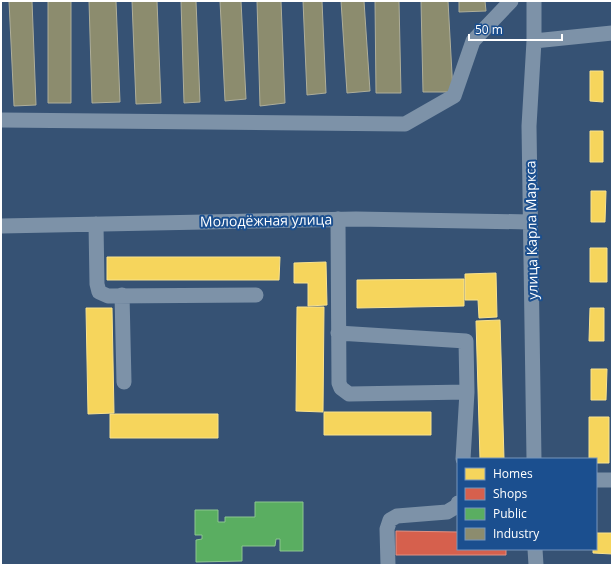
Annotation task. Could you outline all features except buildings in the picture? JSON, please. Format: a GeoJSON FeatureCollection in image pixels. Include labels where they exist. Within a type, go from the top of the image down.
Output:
{"type":"FeatureCollection","features":[{"type":"Feature","properties":{"kind":"street"},"geometry":{"type":"LineString","coordinates":[[1,120],[405,124],[454,96],[473,41],[511,1]]}},
{"type":"Feature","properties":{"kind":"street","name":"улица Карла Маркса"},"geometry":{"type":"LineString","coordinates":[[534,1],[534,41],[529,126],[534,458]]}},
{"type":"Feature","properties":{"kind":"street"},"geometry":{"type":"LineString","coordinates":[[534,41],[612,33]]}},
{"type":"Feature","properties":{"kind":"street"},"geometry":{"type":"LineString","coordinates":[[338,219],[338,333],[339,383],[341,388],[349,394],[467,392]]}},
{"type":"Feature","properties":{"kind":"street","name":"Молодёжная улица"},"geometry":{"type":"LineString","coordinates":[[1,226],[338,219],[530,222]]}},
{"type":"Feature","properties":{"kind":"street"},"geometry":{"type":"LineString","coordinates":[[96,224],[97,284],[99,292],[108,296],[256,295]]}},
{"type":"Feature","properties":{"kind":"street"},"geometry":{"type":"LineString","coordinates":[[122,296],[124,382]]}},
{"type":"Feature","properties":{"kind":"street"},"geometry":{"type":"LineString","coordinates":[[338,333],[466,340],[467,392],[463,458]]}},
{"type":"Feature","properties":{"kind":"street"},"geometry":{"type":"LineString","coordinates":[[597,480],[612,480]]}},
{"type":"Feature","properties":{"kind":"street"},"geometry":{"type":"LineString","coordinates":[[388,565],[387,529],[390,520],[397,516],[447,512],[457,506]]}},
{"type":"Feature","properties":{"kind":"street"},"geometry":{"type":"LineString","coordinates":[[536,550],[536,565]]}}]}
